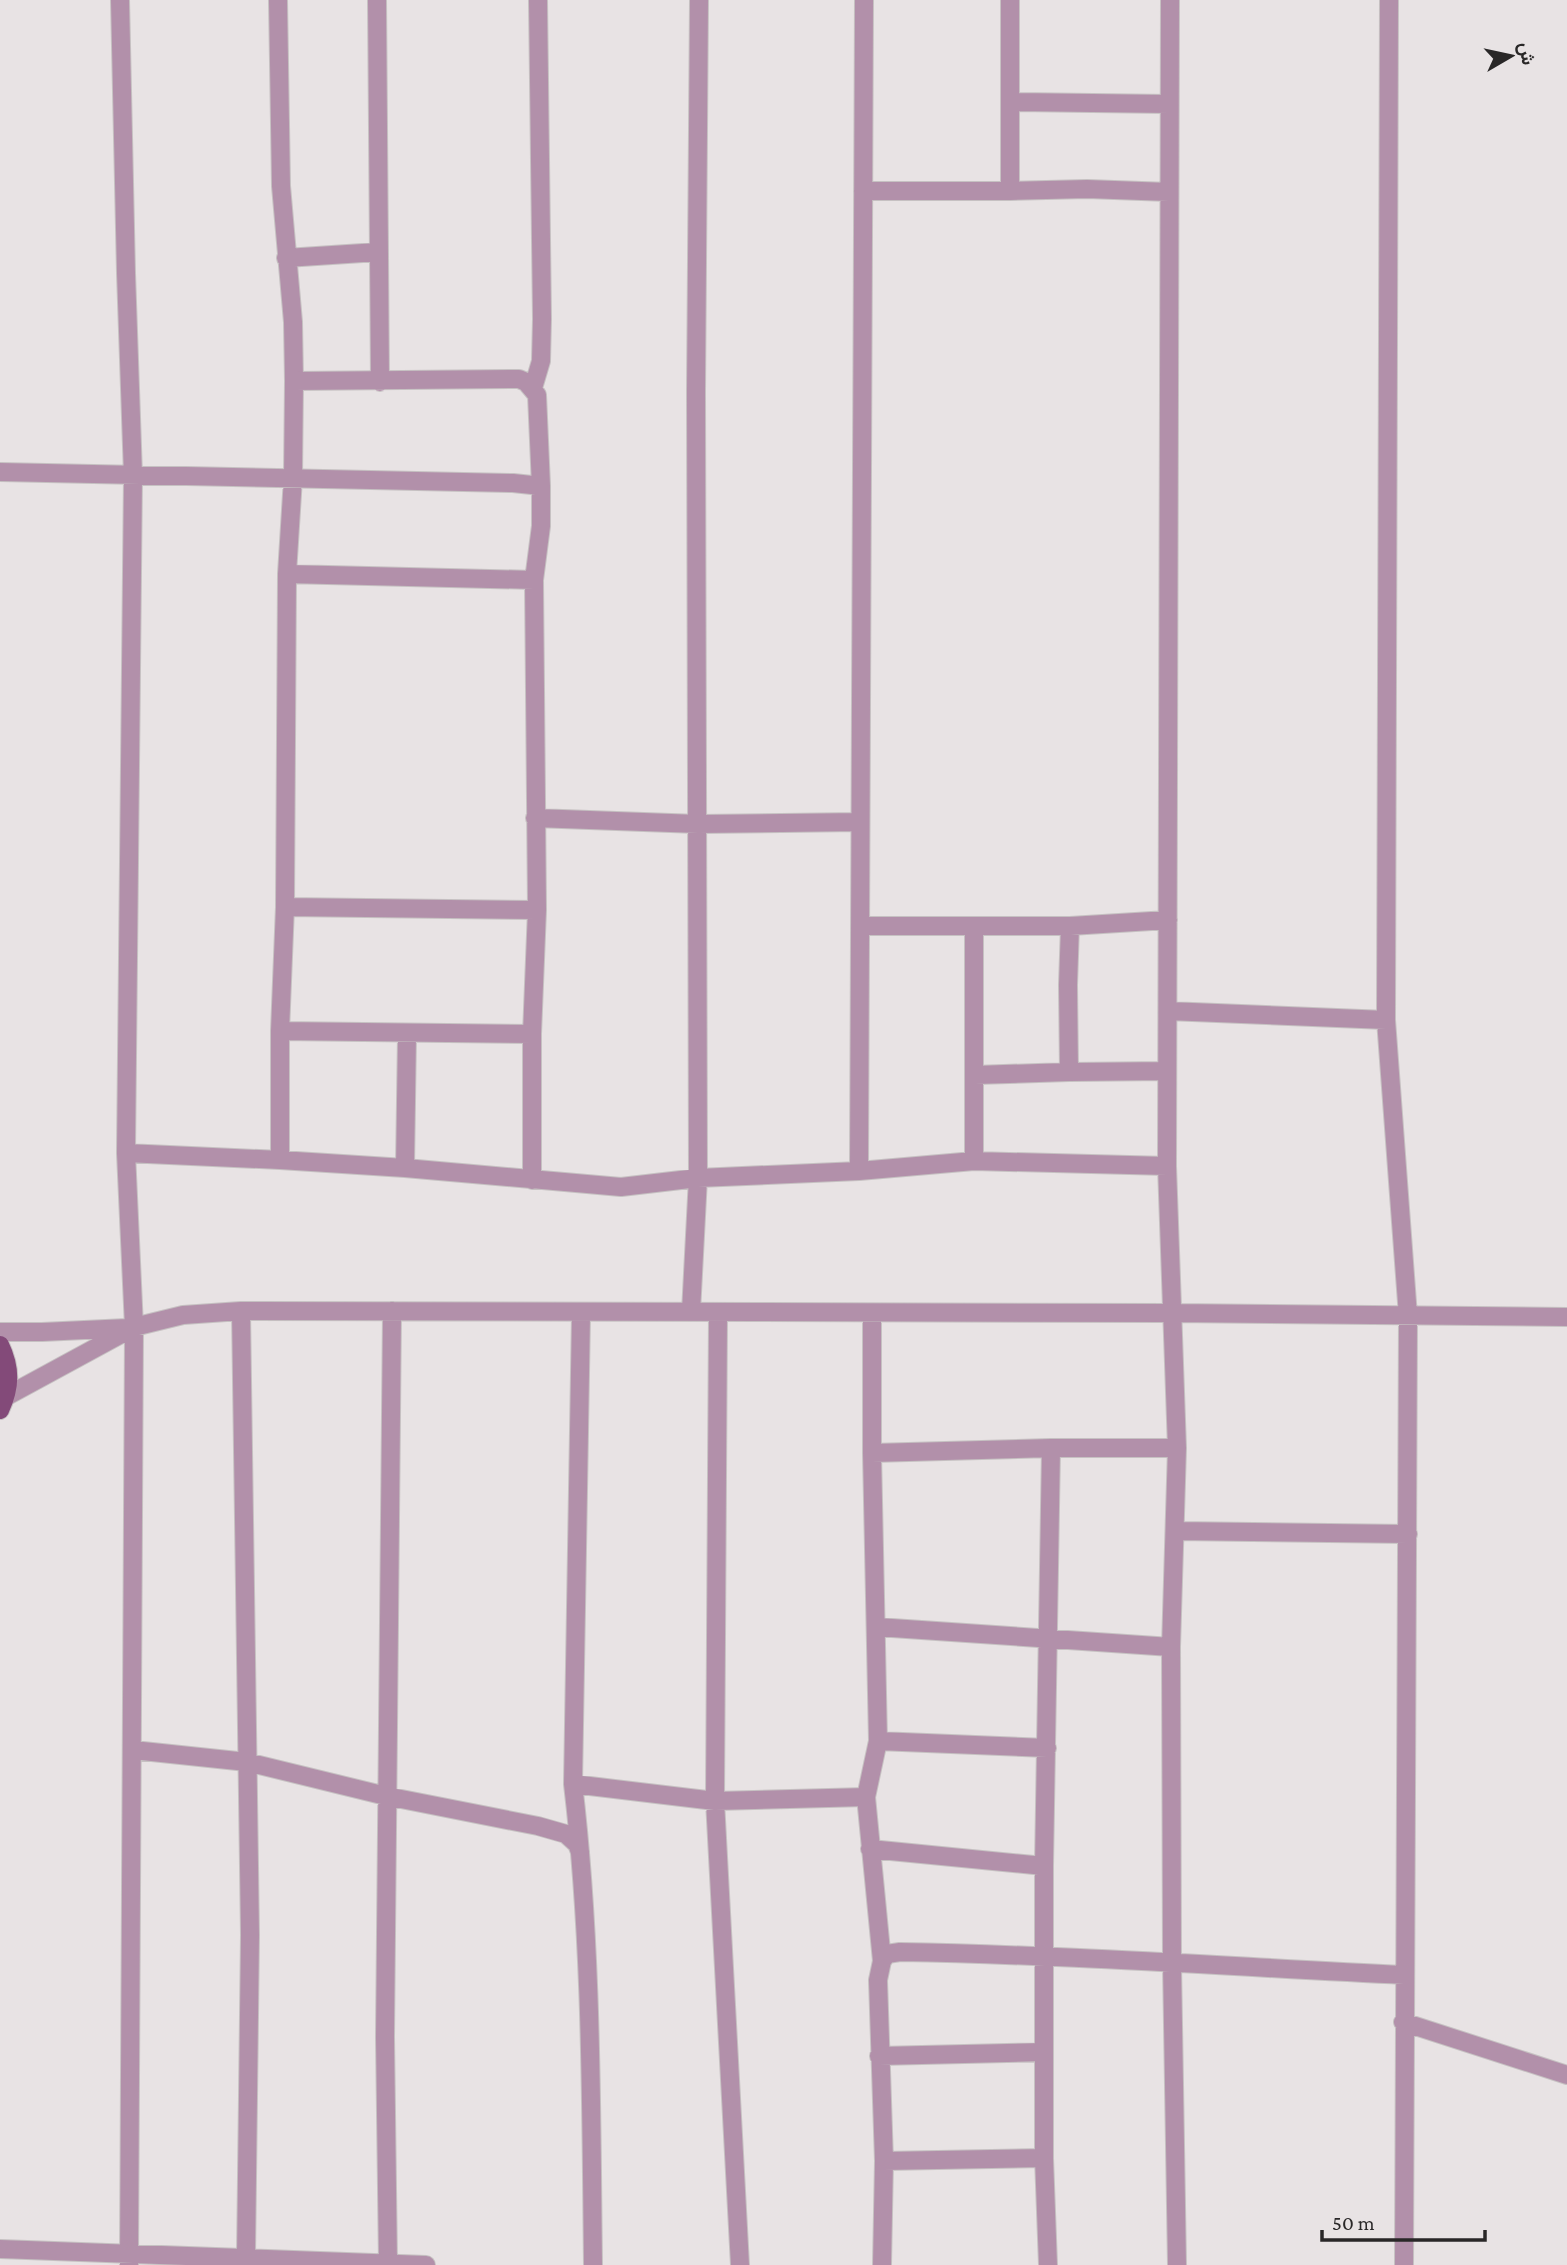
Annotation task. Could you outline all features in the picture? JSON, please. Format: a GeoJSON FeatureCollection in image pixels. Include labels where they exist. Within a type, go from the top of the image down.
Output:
{"type":"FeatureCollection","features":[{"type":"Feature","properties":{"kind":"main road"},"geometry":{"type":"LineString","coordinates":[[0,1345],[7,1360],[10,1378],[4,1403]]}},
{"type":"Feature","properties":{"kind":"street"},"geometry":{"type":"LineString","coordinates":[[120,0],[134,475],[126,1153],[134,1328],[129,2259]]}},
{"type":"Feature","properties":{"kind":"street"},"geometry":{"type":"LineString","coordinates":[[278,0],[281,186],[293,322],[294,381],[293,478],[287,573],[280,1160]]}},
{"type":"Feature","properties":{"kind":"street"},"geometry":{"type":"LineString","coordinates":[[377,0],[380,382]]}},
{"type":"Feature","properties":{"kind":"street"},"geometry":{"type":"LineString","coordinates":[[533,388],[541,360],[542,319],[538,0]]}},
{"type":"Feature","properties":{"kind":"street"},"geometry":{"type":"LineString","coordinates":[[691,1312],[698,1178],[696,379],[699,0]]}},
{"type":"Feature","properties":{"kind":"street"},"geometry":{"type":"LineString","coordinates":[[859,1171],[864,0]]}},
{"type":"Feature","properties":{"kind":"street"},"geometry":{"type":"LineString","coordinates":[[1010,0],[1010,191]]}},
{"type":"Feature","properties":{"kind":"street"},"geometry":{"type":"LineString","coordinates":[[1170,0],[1167,1166],[1177,1448],[1171,1647],[1177,2265]]}},
{"type":"Feature","properties":{"kind":"street"},"geometry":{"type":"LineString","coordinates":[[1389,0],[1386,1020],[1408,1316],[1404,2265]]}},
{"type":"Feature","properties":{"kind":"street"},"geometry":{"type":"LineString","coordinates":[[1010,102],[1169,104]]}},
{"type":"Feature","properties":{"kind":"street"},"geometry":{"type":"LineString","coordinates":[[863,191],[1087,189],[1169,192]]}},
{"type":"Feature","properties":{"kind":"street"},"geometry":{"type":"LineString","coordinates":[[286,258],[378,252]]}},
{"type":"Feature","properties":{"kind":"street"},"geometry":{"type":"LineString","coordinates":[[294,381],[519,379],[533,388],[537,395],[540,423],[541,526],[534,580],[537,910],[532,1034],[532,1180]]}},
{"type":"Feature","properties":{"kind":"street"},"geometry":{"type":"LineString","coordinates":[[0,472],[513,483],[541,486]]}},
{"type":"Feature","properties":{"kind":"street"},"geometry":{"type":"LineString","coordinates":[[287,573],[534,580]]}},
{"type":"Feature","properties":{"kind":"street"},"geometry":{"type":"LineString","coordinates":[[535,818],[698,824],[859,822]]}},
{"type":"Feature","properties":{"kind":"street"},"geometry":{"type":"LineString","coordinates":[[285,907],[537,910]]}},
{"type":"Feature","properties":{"kind":"street"},"geometry":{"type":"LineString","coordinates":[[861,926],[1070,926],[1168,920]]}},
{"type":"Feature","properties":{"kind":"street"},"geometry":{"type":"LineString","coordinates":[[974,926],[974,1161]]}},
{"type":"Feature","properties":{"kind":"street"},"geometry":{"type":"LineString","coordinates":[[1069,1072],[1070,926]]}},
{"type":"Feature","properties":{"kind":"street"},"geometry":{"type":"LineString","coordinates":[[1168,1011],[1386,1020]]}},
{"type":"Feature","properties":{"kind":"street"},"geometry":{"type":"LineString","coordinates":[[280,1031],[532,1034]]}},
{"type":"Feature","properties":{"kind":"street"},"geometry":{"type":"LineString","coordinates":[[405,1168],[407,1034]]}},
{"type":"Feature","properties":{"kind":"street"},"geometry":{"type":"LineString","coordinates":[[975,1075],[1167,1071]]}},
{"type":"Feature","properties":{"kind":"street"},"geometry":{"type":"LineString","coordinates":[[126,1153],[405,1168],[621,1187],[698,1178],[859,1171],[974,1161],[1167,1166]]}},
{"type":"Feature","properties":{"kind":"street"},"geometry":{"type":"LineString","coordinates":[[0,1332],[134,1328],[183,1315],[241,1311],[581,1314],[1173,1313],[1567,1317]]}},
{"type":"Feature","properties":{"kind":"street"},"geometry":{"type":"LineString","coordinates":[[241,1311],[250,1935],[246,2257]]}},
{"type":"Feature","properties":{"kind":"street"},"geometry":{"type":"LineString","coordinates":[[388,2264],[386,1796],[392,1311]]}},
{"type":"Feature","properties":{"kind":"street"},"geometry":{"type":"LineString","coordinates":[[718,1312],[715,1801],[740,2265]]}},
{"type":"Feature","properties":{"kind":"street"},"geometry":{"type":"LineString","coordinates":[[581,1314],[573,1784],[581,1857],[592,2122],[593,2265]]}},
{"type":"Feature","properties":{"kind":"street"},"geometry":{"type":"LineString","coordinates":[[872,1314],[877,1741],[866,1797],[882,1961],[878,1980],[884,2161],[882,2265]]}},
{"type":"Feature","properties":{"kind":"street"},"geometry":{"type":"LineString","coordinates":[[4,1403],[134,1328]]}},
{"type":"Feature","properties":{"kind":"street"},"geometry":{"type":"LineString","coordinates":[[1048,2265],[1044,2158],[1044,1867],[1051,1448]]}},
{"type":"Feature","properties":{"kind":"street"},"geometry":{"type":"LineString","coordinates":[[872,1453],[1177,1448]]}},
{"type":"Feature","properties":{"kind":"street"},"geometry":{"type":"LineString","coordinates":[[1175,1531],[1408,1534]]}},
{"type":"Feature","properties":{"kind":"street"},"geometry":{"type":"LineString","coordinates":[[877,1627],[1171,1647]]}},
{"type":"Feature","properties":{"kind":"street"},"geometry":{"type":"LineString","coordinates":[[877,1741],[1047,1748]]}},
{"type":"Feature","properties":{"kind":"street"},"geometry":{"type":"LineString","coordinates":[[133,1750],[247,1762],[386,1796],[566,1834],[577,1844],[581,1857]]}},
{"type":"Feature","properties":{"kind":"street"},"geometry":{"type":"LineString","coordinates":[[573,1784],[715,1801],[866,1797]]}},
{"type":"Feature","properties":{"kind":"street"},"geometry":{"type":"LineString","coordinates":[[870,1849],[1044,1867]]}},
{"type":"Feature","properties":{"kind":"street"},"geometry":{"type":"LineString","coordinates":[[882,1961],[887,1954],[900,1952],[1044,1955],[1404,1975]]}},
{"type":"Feature","properties":{"kind":"street"},"geometry":{"type":"LineString","coordinates":[[1404,2022],[1567,2075]]}},
{"type":"Feature","properties":{"kind":"street"},"geometry":{"type":"LineString","coordinates":[[880,2056],[1044,2052]]}},
{"type":"Feature","properties":{"kind":"street"},"geometry":{"type":"LineString","coordinates":[[884,2161],[1044,2158]]}},
{"type":"Feature","properties":{"kind":"street"},"geometry":{"type":"LineString","coordinates":[[0,2249],[129,2259],[246,2257],[426,2265]]}}]}
